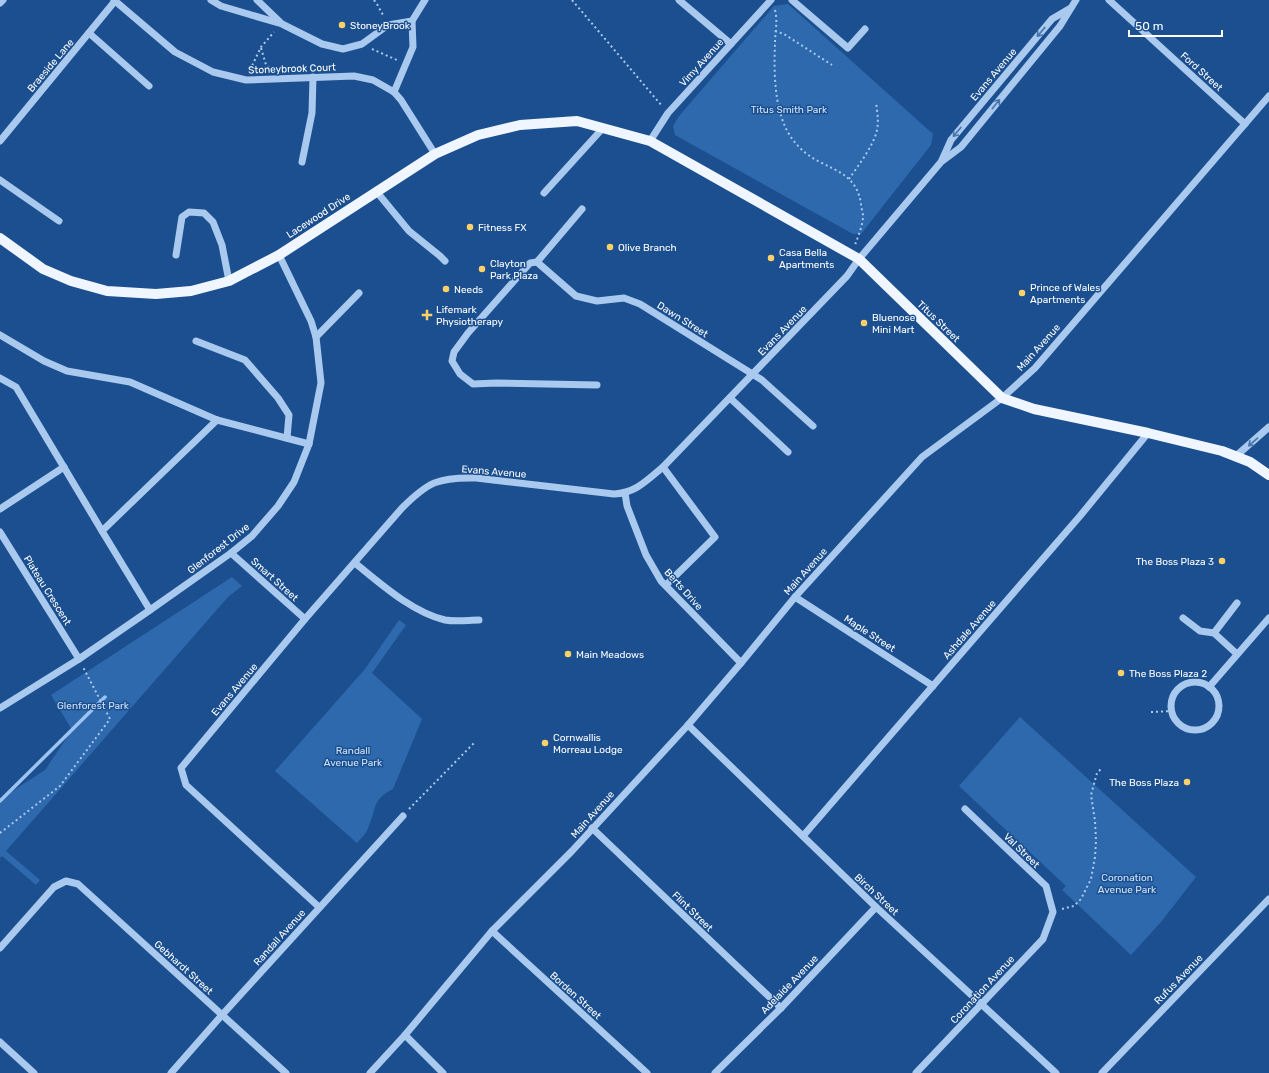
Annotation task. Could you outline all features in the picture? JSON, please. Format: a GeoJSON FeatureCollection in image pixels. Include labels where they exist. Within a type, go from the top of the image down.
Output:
{"type":"FeatureCollection","features":[{"type":"Feature","properties":{"kind":"main road","name":"Lacewood Drive"},"geometry":{"type":"LineString","coordinates":[[0,238],[43,269],[71,281],[107,291],[156,294],[190,291],[229,281],[280,255],[376,191],[435,154],[478,135],[520,124],[577,121],[650,141]]}},
{"type":"Feature","properties":{"kind":"main road","name":"Titus Street"},"geometry":{"type":"LineString","coordinates":[[650,141],[856,258],[1002,398],[1034,409],[1148,433],[1216,450],[1250,462],[1269,475]]}},
{"type":"Feature","properties":{"kind":"street"},"geometry":{"type":"LineString","coordinates":[[0,3],[3,0]]}},
{"type":"Feature","properties":{"kind":"street"},"geometry":{"type":"LineString","coordinates":[[211,0],[221,6],[282,24],[322,44],[343,49],[362,44],[388,25],[412,21]]}},
{"type":"Feature","properties":{"kind":"street"},"geometry":{"type":"LineString","coordinates":[[257,0],[282,24]]}},
{"type":"Feature","properties":{"kind":"street"},"geometry":{"type":"LineString","coordinates":[[394,92],[413,47],[412,21],[424,0]]}},
{"type":"Feature","properties":{"kind":"street"},"geometry":{"type":"LineString","coordinates":[[679,0],[731,44]]}},
{"type":"Feature","properties":{"kind":"street","name":"Vimy Avenue"},"geometry":{"type":"LineString","coordinates":[[650,141],[668,113],[771,0]]}},
{"type":"Feature","properties":{"kind":"street"},"geometry":{"type":"LineString","coordinates":[[792,0],[848,48],[865,29]]}},
{"type":"Feature","properties":{"kind":"street","name":"Evans Avenue"},"geometry":{"type":"LineString","coordinates":[[319,907],[186,785],[181,768],[305,619],[402,508],[416,494],[429,485],[442,480],[476,478],[614,494],[625,493],[637,488],[663,467],[847,276],[856,258],[941,162],[961,147],[1060,26],[1076,0]]}},
{"type":"Feature","properties":{"kind":"street","name":"Ford Street"},"geometry":{"type":"LineString","coordinates":[[1109,0],[1245,124]]}},
{"type":"Feature","properties":{"kind":"street","name":"Braeside Lane"},"geometry":{"type":"LineString","coordinates":[[0,141],[115,1]]}},
{"type":"Feature","properties":{"kind":"street","name":"Stoneybrook Court"},"geometry":{"type":"LineString","coordinates":[[115,1],[175,52],[213,72],[246,80],[354,76],[373,80],[394,92],[401,100],[435,154]]}},
{"type":"Feature","properties":{"kind":"street","name":"Evans Avenue"},"geometry":{"type":"LineString","coordinates":[[941,162],[951,140],[1052,19],[1071,8]]}},
{"type":"Feature","properties":{"kind":"street"},"geometry":{"type":"LineString","coordinates":[[89,34],[149,86]]}},
{"type":"Feature","properties":{"kind":"street"},"geometry":{"type":"LineString","coordinates":[[302,162],[312,113],[313,77]]}},
{"type":"Feature","properties":{"kind":"street","name":"Main Avenue"},"geometry":{"type":"LineString","coordinates":[[370,1073],[405,1035],[492,931],[572,851],[688,725],[795,597],[922,457],[1002,398],[1035,368],[1269,96]]}},
{"type":"Feature","properties":{"kind":"street"},"geometry":{"type":"LineString","coordinates":[[544,193],[603,128]]}},
{"type":"Feature","properties":{"kind":"street"},"geometry":{"type":"LineString","coordinates":[[0,180],[59,221]]}},
{"type":"Feature","properties":{"kind":"street"},"geometry":{"type":"LineString","coordinates":[[376,191],[410,231],[444,261]]}},
{"type":"Feature","properties":{"kind":"street"},"geometry":{"type":"LineString","coordinates":[[582,209],[537,262],[530,263],[468,333],[454,352],[452,361],[460,374],[473,384],[597,385]]}},
{"type":"Feature","properties":{"kind":"street"},"geometry":{"type":"LineString","coordinates":[[176,255],[182,217],[189,212],[204,213],[213,222],[222,245],[229,281]]}},
{"type":"Feature","properties":{"kind":"street","name":"Glenforest Drive"},"geometry":{"type":"LineString","coordinates":[[0,708],[79,659],[231,553],[252,536],[278,506],[294,482],[309,444],[321,383],[316,337],[311,321],[280,255]]}},
{"type":"Feature","properties":{"kind":"street","name":"Dawn Street"},"geometry":{"type":"LineString","coordinates":[[537,262],[576,296],[597,301],[624,298],[640,304],[762,380],[813,426]]}},
{"type":"Feature","properties":{"kind":"street"},"geometry":{"type":"LineString","coordinates":[[316,337],[359,293]]}},
{"type":"Feature","properties":{"kind":"street"},"geometry":{"type":"LineString","coordinates":[[0,335],[44,361],[67,371],[130,382],[217,420],[309,444]]}},
{"type":"Feature","properties":{"kind":"street"},"geometry":{"type":"LineString","coordinates":[[196,341],[244,360],[278,398],[288,415],[287,438]]}},
{"type":"Feature","properties":{"kind":"street"},"geometry":{"type":"LineString","coordinates":[[0,378],[16,387],[150,610]]}},
{"type":"Feature","properties":{"kind":"street"},"geometry":{"type":"LineString","coordinates":[[730,398],[788,452]]}},
{"type":"Feature","properties":{"kind":"street"},"geometry":{"type":"LineString","coordinates":[[102,531],[217,420]]}},
{"type":"Feature","properties":{"kind":"street"},"geometry":{"type":"LineString","coordinates":[[1236,456],[1269,427]]}},
{"type":"Feature","properties":{"kind":"street","name":"Ashdale Avenue"},"geometry":{"type":"LineString","coordinates":[[803,836],[1080,516],[1148,433]]}},
{"type":"Feature","properties":{"kind":"street"},"geometry":{"type":"LineString","coordinates":[[0,509],[64,467]]}},
{"type":"Feature","properties":{"kind":"street"},"geometry":{"type":"LineString","coordinates":[[663,467],[715,536],[666,585]]}},
{"type":"Feature","properties":{"kind":"street","name":"Berts Drive"},"geometry":{"type":"LineString","coordinates":[[625,493],[627,506],[646,555],[662,581],[741,663]]}},
{"type":"Feature","properties":{"kind":"street","name":"Plateau Crescent"},"geometry":{"type":"LineString","coordinates":[[0,532],[79,659]]}},
{"type":"Feature","properties":{"kind":"street","name":"Smart Street"},"geometry":{"type":"LineString","coordinates":[[231,553],[305,619]]}},
{"type":"Feature","properties":{"kind":"street"},"geometry":{"type":"LineString","coordinates":[[355,563],[388,589],[423,612],[446,620],[479,620]]}},
{"type":"Feature","properties":{"kind":"street","name":"Maple Street"},"geometry":{"type":"LineString","coordinates":[[795,597],[933,686]]}},
{"type":"Feature","properties":{"kind":"street"},"geometry":{"type":"LineString","coordinates":[[1214,632],[1237,603]]}},
{"type":"Feature","properties":{"kind":"street"},"geometry":{"type":"LineString","coordinates":[[1183,618],[1200,631],[1214,632],[1237,654]]}},
{"type":"Feature","properties":{"kind":"street"},"geometry":{"type":"LineString","coordinates":[[1209,687],[1269,618]]}},
{"type":"Feature","properties":{"kind":"street"},"geometry":{"type":"LineString","coordinates":[[1192,683],[1200,683],[1209,687],[1217,697],[1219,705],[1218,713],[1214,720],[1209,726],[1194,730],[1179,724],[1174,718],[1172,711],[1174,696],[1178,690],[1184,685],[1192,683]]}},
{"type":"Feature","properties":{"kind":"street","name":"Birch Street"},"geometry":{"type":"LineString","coordinates":[[688,725],[876,907],[1056,1073]]}},
{"type":"Feature","properties":{"kind":"street","name":"Val Street"},"geometry":{"type":"LineString","coordinates":[[965,809],[1046,886],[1053,912]]}},
{"type":"Feature","properties":{"kind":"street","name":"Randall Avenue"},"geometry":{"type":"LineString","coordinates":[[171,1073],[222,1014],[403,816]]}},
{"type":"Feature","properties":{"kind":"street","name":"Flint Street"},"geometry":{"type":"LineString","coordinates":[[592,828],[781,1008]]}},
{"type":"Feature","properties":{"kind":"street","name":"Gebhardt Street"},"geometry":{"type":"LineString","coordinates":[[0,948],[54,887],[66,881],[78,884],[286,1073]]}},
{"type":"Feature","properties":{"kind":"street","name":"Rufus Avenue"},"geometry":{"type":"LineString","coordinates":[[1102,1073],[1269,899]]}},
{"type":"Feature","properties":{"kind":"street","name":"Adelaide Avenue"},"geometry":{"type":"LineString","coordinates":[[716,1073],[781,1008],[876,907]]}},
{"type":"Feature","properties":{"kind":"street","name":"Coronation Avenue"},"geometry":{"type":"LineString","coordinates":[[916,1073],[1043,938],[1053,912]]}},
{"type":"Feature","properties":{"kind":"street","name":"Borden Street"},"geometry":{"type":"LineString","coordinates":[[492,931],[647,1073]]}},
{"type":"Feature","properties":{"kind":"street"},"geometry":{"type":"LineString","coordinates":[[405,1035],[443,1073]]}},
{"type":"Feature","properties":{"kind":"street"},"geometry":{"type":"LineString","coordinates":[[0,1042],[34,1073]]}},
{"type":"Feature","properties":{"kind":"path"},"geometry":{"type":"LineString","coordinates":[[374,0],[388,25]]}},
{"type":"Feature","properties":{"kind":"path"},"geometry":{"type":"LineString","coordinates":[[572,0],[668,113]]}},
{"type":"Feature","properties":{"kind":"path"},"geometry":{"type":"LineString","coordinates":[[776,15],[775,85],[778,106],[789,135],[805,153],[838,171],[849,179],[860,196],[863,216],[856,258]]}},
{"type":"Feature","properties":{"kind":"path"},"geometry":{"type":"LineString","coordinates":[[246,80],[260,47],[282,24]]}},
{"type":"Feature","properties":{"kind":"path"},"geometry":{"type":"LineString","coordinates":[[775,31],[784,34],[832,65]]}},
{"type":"Feature","properties":{"kind":"path"},"geometry":{"type":"LineString","coordinates":[[362,44],[406,64]]}},
{"type":"Feature","properties":{"kind":"path"},"geometry":{"type":"LineString","coordinates":[[260,47],[266,65],[280,79]]}},
{"type":"Feature","properties":{"kind":"path"},"geometry":{"type":"LineString","coordinates":[[849,179],[868,149],[877,131],[878,117],[876,102]]}},
{"type":"Feature","properties":{"kind":"path"},"geometry":{"type":"LineString","coordinates":[[0,833],[60,786],[110,719],[79,659]]}},
{"type":"Feature","properties":{"kind":"path"},"geometry":{"type":"LineString","coordinates":[[1151,712],[1172,711]]}},
{"type":"Feature","properties":{"kind":"path"},"geometry":{"type":"LineString","coordinates":[[403,816],[475,742]]}},
{"type":"Feature","properties":{"kind":"path"},"geometry":{"type":"LineString","coordinates":[[1053,912],[1074,906],[1081,899],[1091,879],[1096,841],[1091,795],[1097,772],[1101,769]]}},
{"type":"Feature","properties":{"kind":"green space","name":"Titus Smith Park"},"geometry":{"type":"Polygon","coordinates":[[[788,4],[933,134],[931,145],[861,234],[853,234],[675,135],[673,126],[679,116],[774,6],[788,4]]]}},
{"type":"Feature","properties":{"kind":"green space","name":"Glenforest Park"},"geometry":{"type":"Polygon","coordinates":[[[232,577],[242,586],[228,597],[6,851],[40,880],[36,885],[2,856],[0,858],[0,799],[45,770],[72,730],[51,695],[232,577]]]}},
{"type":"Feature","properties":{"kind":"green space","name":"Randall Avenue Park"},"geometry":{"type":"Polygon","coordinates":[[[399,620],[406,625],[372,673],[422,719],[393,789],[381,797],[378,801],[365,834],[357,843],[275,771],[365,669],[399,620]]]}},
{"type":"Feature","properties":{"kind":"green space","name":"Coronation Avenue Park"},"geometry":{"type":"Polygon","coordinates":[[[1020,717],[1196,877],[1161,922],[1131,955],[1062,890],[1066,886],[959,786],[1020,717]]]}},
{"type":"Feature","properties":{"kind":"waterway"},"geometry":{"type":"LineString","coordinates":[[0,801],[105,697]]}},
{"type":"Feature","properties":{"kind":"place","name":"StoneyBrook"},"geometry":{"type":"Point","coordinates":[342,25]}},
{"type":"Feature","properties":{"kind":"place","name":"Fitness FX"},"geometry":{"type":"Point","coordinates":[470,227]}},
{"type":"Feature","properties":{"kind":"place","name":"Olive Branch"},"geometry":{"type":"Point","coordinates":[610,247]}},
{"type":"Feature","properties":{"kind":"place","name":"Casa Bella Apartments"},"geometry":{"type":"Point","coordinates":[771,258]}},
{"type":"Feature","properties":{"kind":"place","name":"Clayton Park Plaza"},"geometry":{"type":"Point","coordinates":[482,269]}},
{"type":"Feature","properties":{"kind":"place","name":"Needs"},"geometry":{"type":"Point","coordinates":[446,289]}},
{"type":"Feature","properties":{"kind":"place","name":"Prince of Wales Apartments"},"geometry":{"type":"Point","coordinates":[1022,293]}},
{"type":"Feature","properties":{"kind":"place","name":"Lifemark Physiotherapy"},"geometry":{"type":"Point","coordinates":[427,315]}},
{"type":"Feature","properties":{"kind":"place","name":"Bluenose Mini Mart"},"geometry":{"type":"Point","coordinates":[864,323]}},
{"type":"Feature","properties":{"kind":"place","name":"The Boss Plaza 3"},"geometry":{"type":"Point","coordinates":[1222,561]}},
{"type":"Feature","properties":{"kind":"place","name":"Main Meadows"},"geometry":{"type":"Point","coordinates":[568,654]}},
{"type":"Feature","properties":{"kind":"place","name":"The Boss Plaza 2"},"geometry":{"type":"Point","coordinates":[1121,673]}},
{"type":"Feature","properties":{"kind":"place","name":"Cornwallis Morreau Lodge"},"geometry":{"type":"Point","coordinates":[545,743]}},
{"type":"Feature","properties":{"kind":"place","name":"The Boss Plaza"},"geometry":{"type":"Point","coordinates":[1187,782]}}]}
